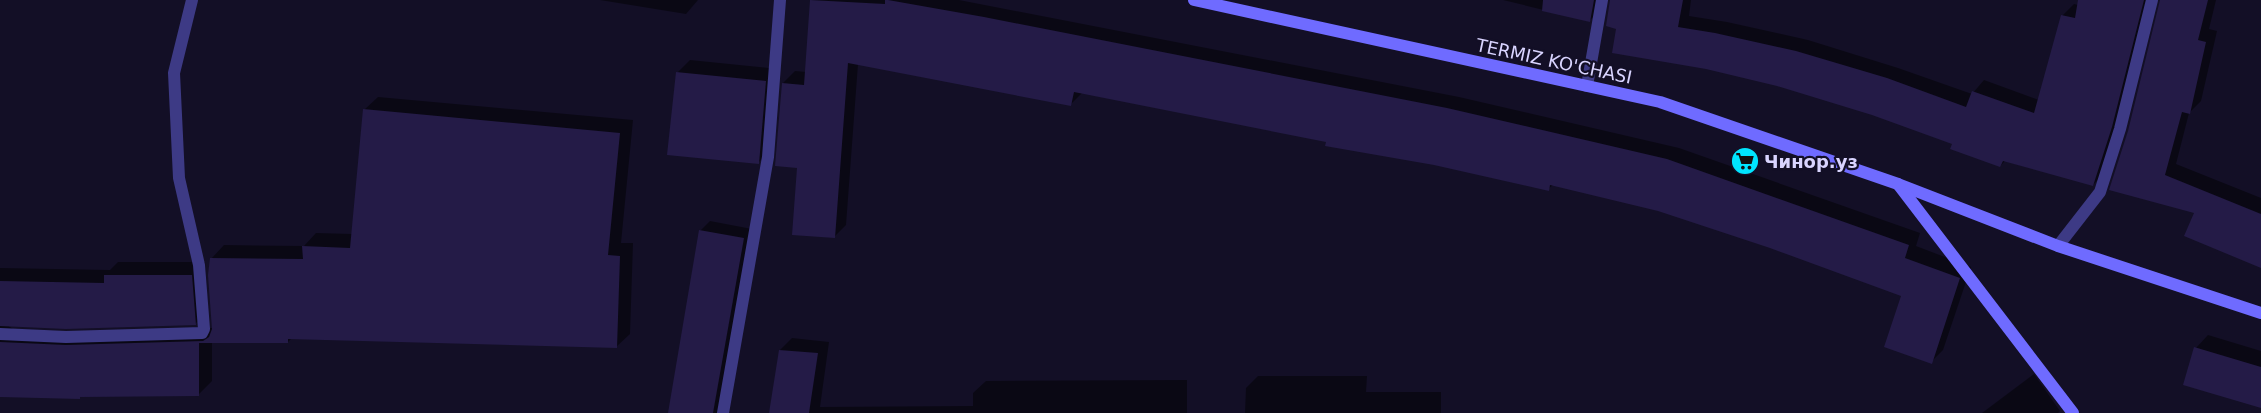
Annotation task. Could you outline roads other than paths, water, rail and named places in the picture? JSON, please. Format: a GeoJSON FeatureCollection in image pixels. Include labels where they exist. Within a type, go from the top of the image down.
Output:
{"type":"FeatureCollection","features":[{"type":"Feature","properties":{"kind":"main road","name":"TERMIZ KO'CHASI"},"geometry":{"type":"LineString","coordinates":[[1194,0],[1660,102],[1898,184],[2058,246],[2261,314]]}},
{"type":"Feature","properties":{"kind":"main road"},"geometry":{"type":"LineString","coordinates":[[1898,184],[2073,413]]}},
{"type":"Feature","properties":{"kind":"street"},"geometry":{"type":"LineString","coordinates":[[0,334],[66,336],[202,333],[204,329],[199,265],[180,178],[174,73],[192,0]]}},
{"type":"Feature","properties":{"kind":"street"},"geometry":{"type":"LineString","coordinates":[[723,413],[768,157],[780,0]]}},
{"type":"Feature","properties":{"kind":"street"},"geometry":{"type":"LineString","coordinates":[[1587,86],[1602,0]]}},
{"type":"Feature","properties":{"kind":"street"},"geometry":{"type":"LineString","coordinates":[[2058,246],[2100,192],[2120,129],[2152,0]]}},
{"type":"Feature","properties":{"kind":"place","name":"Чинор.уз"},"geometry":{"type":"Point","coordinates":[1745,161]}}]}
